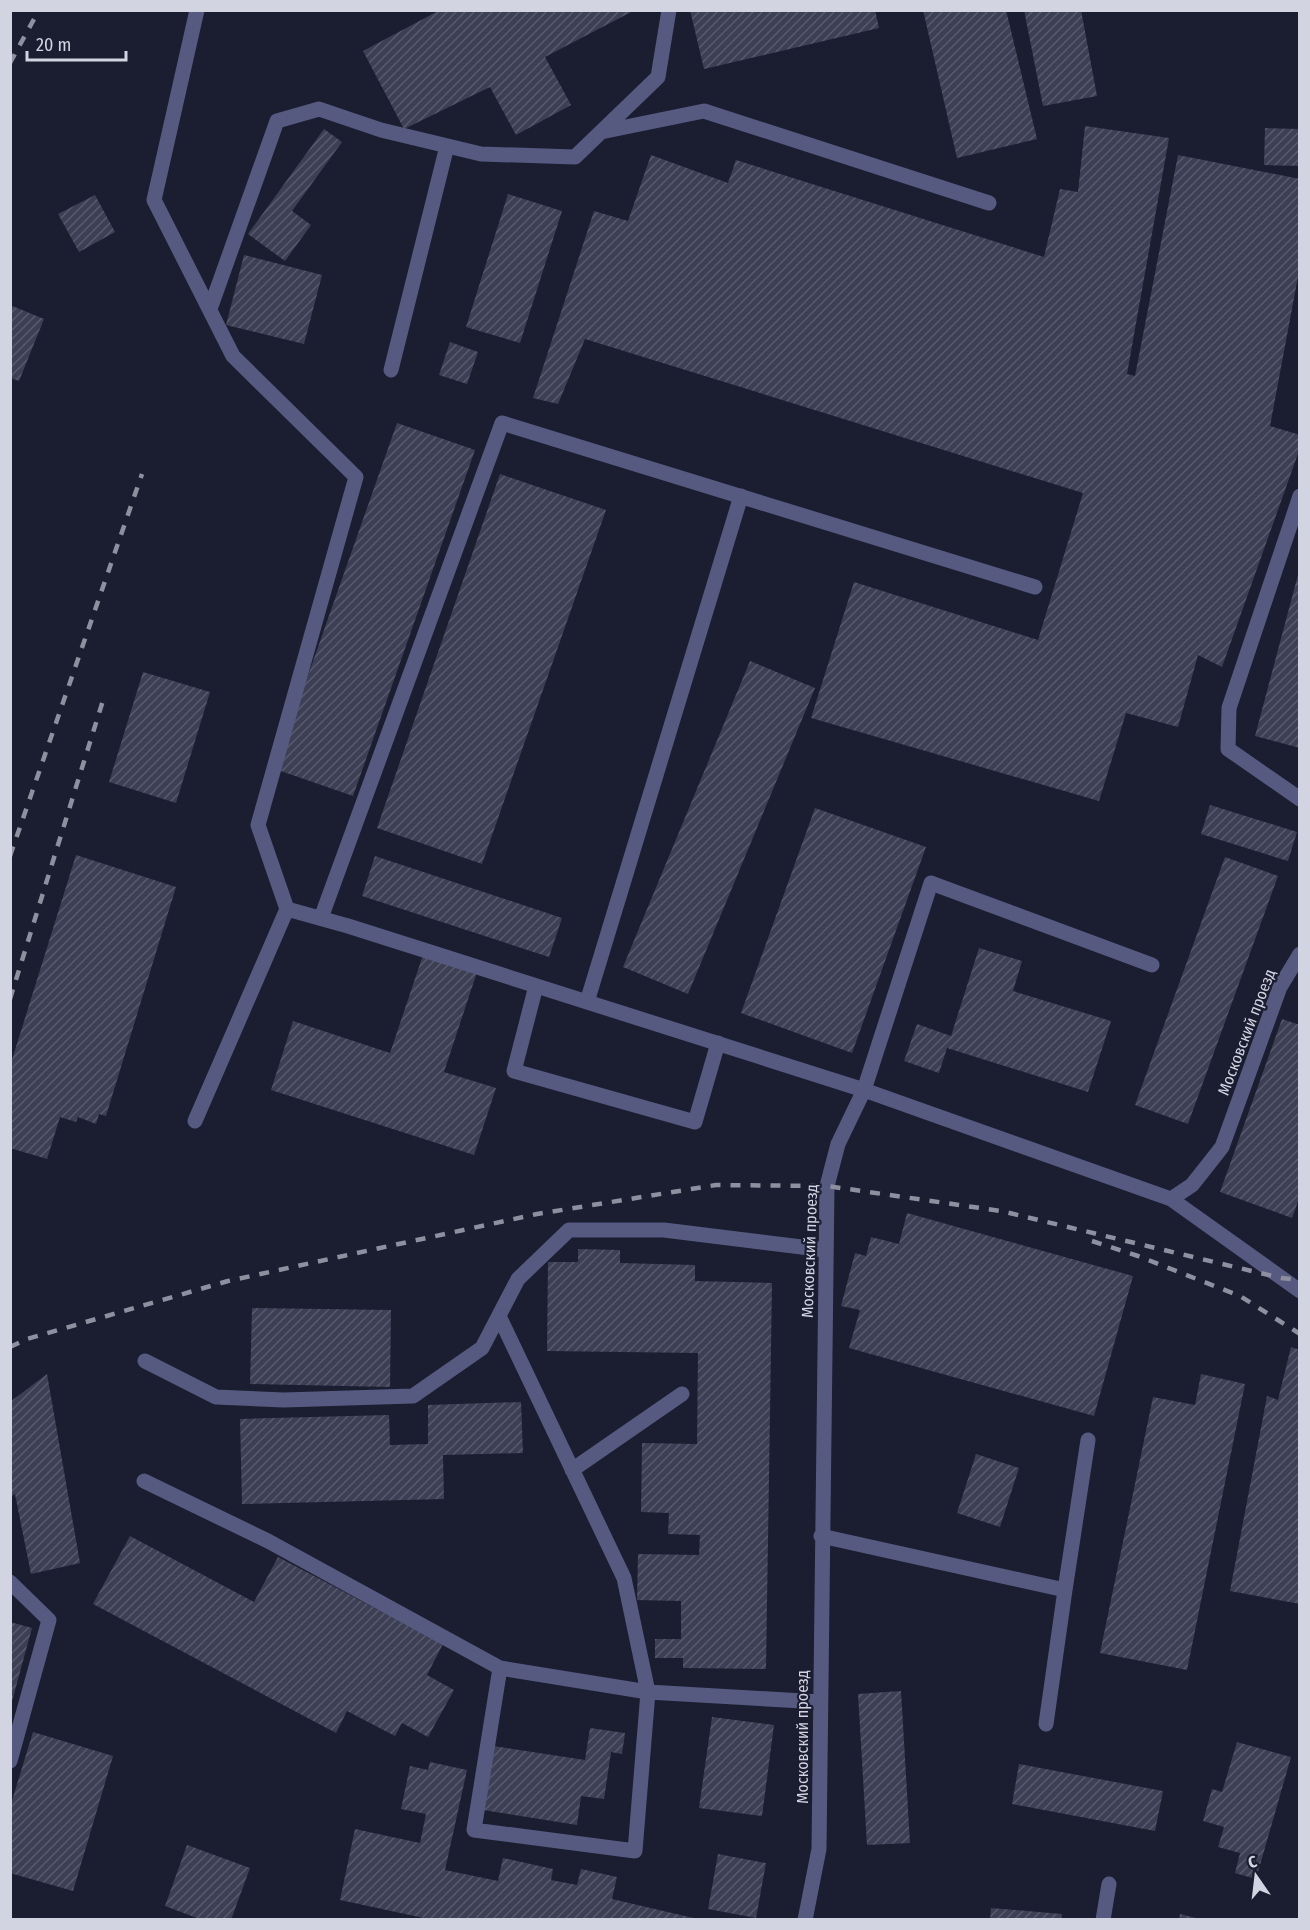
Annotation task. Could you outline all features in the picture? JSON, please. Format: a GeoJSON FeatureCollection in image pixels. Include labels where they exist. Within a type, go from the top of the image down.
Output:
{"type":"FeatureCollection","features":[{"type":"Feature","properties":{"kind":"street"},"geometry":{"type":"LineString","coordinates":[[195,1121],[286,909],[258,825],[356,477],[233,356],[154,200],[197,10]]}},
{"type":"Feature","properties":{"kind":"street"},"geometry":{"type":"LineString","coordinates":[[210,309],[277,121],[319,109],[381,130],[481,154],[575,157],[658,77],[669,10]]}},
{"type":"Feature","properties":{"kind":"street"},"geometry":{"type":"LineString","coordinates":[[601,132],[704,111],[989,203]]}},
{"type":"Feature","properties":{"kind":"street"},"geometry":{"type":"LineString","coordinates":[[391,370],[447,146]]}},
{"type":"Feature","properties":{"kind":"street"},"geometry":{"type":"LineString","coordinates":[[321,918],[502,423],[1035,587]]}},
{"type":"Feature","properties":{"kind":"street"},"geometry":{"type":"LineString","coordinates":[[587,1002],[741,496]]}},
{"type":"Feature","properties":{"kind":"street"},"geometry":{"type":"LineString","coordinates":[[1299,496],[1229,708],[1228,749],[1299,799]]}},
{"type":"Feature","properties":{"kind":"street","name":"Московский проезд"},"geometry":{"type":"LineString","coordinates":[[805,1920],[819,1849],[827,1186],[838,1144],[864,1090],[932,883],[1152,965]]}},
{"type":"Feature","properties":{"kind":"street"},"geometry":{"type":"LineString","coordinates":[[286,909],[321,918],[864,1090],[1171,1199],[1299,1291]]}},
{"type":"Feature","properties":{"kind":"street","name":"Московский проезд"},"geometry":{"type":"LineString","coordinates":[[1171,1199],[1192,1185],[1222,1147],[1280,987],[1299,954]]}},
{"type":"Feature","properties":{"kind":"street"},"geometry":{"type":"LineString","coordinates":[[536,986],[514,1071],[695,1122],[718,1043]]}},
{"type":"Feature","properties":{"kind":"street"},"geometry":{"type":"LineString","coordinates":[[145,1361],[216,1397],[284,1400],[412,1396],[482,1348],[518,1279],[568,1230],[664,1230],[826,1250]]}},
{"type":"Feature","properties":{"kind":"street"},"geometry":{"type":"LineString","coordinates":[[499,1316],[624,1578],[648,1692],[635,1851],[474,1830],[500,1668]]}},
{"type":"Feature","properties":{"kind":"street"},"geometry":{"type":"LineString","coordinates":[[572,1470],[682,1394]]}},
{"type":"Feature","properties":{"kind":"street"},"geometry":{"type":"LineString","coordinates":[[1046,1724],[1088,1440]]}},
{"type":"Feature","properties":{"kind":"street"},"geometry":{"type":"LineString","coordinates":[[144,1481],[268,1541],[500,1668],[648,1692],[820,1702]]}},
{"type":"Feature","properties":{"kind":"street"},"geometry":{"type":"LineString","coordinates":[[821,1536],[1065,1590]]}},
{"type":"Feature","properties":{"kind":"street"},"geometry":{"type":"LineString","coordinates":[[10,1582],[49,1620],[10,1761]]}},
{"type":"Feature","properties":{"kind":"street"},"geometry":{"type":"LineString","coordinates":[[1103,1920],[1109,1884]]}},
{"type":"Feature","properties":{"kind":"building"},"geometry":{"type":"Polygon","coordinates":[[[440,10],[635,10],[545,57],[571,105],[516,135],[490,87],[404,129],[363,51],[440,10]]]}},
{"type":"Feature","properties":{"kind":"building"},"geometry":{"type":"Polygon","coordinates":[[[690,10],[875,10],[879,28],[704,69],[690,10]]]}},
{"type":"Feature","properties":{"kind":"building"},"geometry":{"type":"Polygon","coordinates":[[[923,10],[1006,10],[1037,139],[957,158],[923,10]]]}},
{"type":"Feature","properties":{"kind":"building"},"geometry":{"type":"Polygon","coordinates":[[[1024,10],[1081,10],[1097,96],[1043,106],[1024,10]]]}},
{"type":"Feature","properties":{"kind":"building"},"geometry":{"type":"Polygon","coordinates":[[[1085,126],[1169,138],[1127,374],[1135,376],[1178,155],[1300,179],[1300,266],[1270,426],[1300,435],[1300,448],[1222,667],[1198,655],[1178,727],[1126,713],[1099,801],[811,718],[854,582],[1038,640],[1083,493],[585,339],[558,404],[533,398],[594,211],[628,221],[651,155],[728,183],[736,160],[1044,257],[1060,189],[1078,192],[1085,126]]]}},
{"type":"Feature","properties":{"kind":"building"},"geometry":{"type":"Polygon","coordinates":[[[1265,128],[1300,129],[1300,166],[1264,165],[1265,128]]]}},
{"type":"Feature","properties":{"kind":"building"},"geometry":{"type":"Polygon","coordinates":[[[324,129],[342,142],[292,211],[311,225],[285,261],[248,234],[324,129]]]}},
{"type":"Feature","properties":{"kind":"building"},"geometry":{"type":"Polygon","coordinates":[[[508,194],[562,211],[520,343],[466,327],[508,194]]]}},
{"type":"Feature","properties":{"kind":"building"},"geometry":{"type":"Polygon","coordinates":[[[95,195],[115,232],[79,252],[58,214],[95,195]]]}},
{"type":"Feature","properties":{"kind":"building"},"geometry":{"type":"Polygon","coordinates":[[[244,255],[322,275],[304,344],[226,325],[244,255]]]}},
{"type":"Feature","properties":{"kind":"building"},"geometry":{"type":"Polygon","coordinates":[[[10,305],[44,319],[19,381],[10,378],[10,305]]]}},
{"type":"Feature","properties":{"kind":"building"},"geometry":{"type":"Polygon","coordinates":[[[450,342],[478,352],[467,384],[439,375],[450,342]]]}},
{"type":"Feature","properties":{"kind":"building"},"geometry":{"type":"Polygon","coordinates":[[[397,423],[475,450],[353,796],[275,769],[397,423]]]}},
{"type":"Feature","properties":{"kind":"building"},"geometry":{"type":"Polygon","coordinates":[[[500,474],[606,510],[482,864],[377,828],[500,474]]]}},
{"type":"Feature","properties":{"kind":"building"},"geometry":{"type":"Polygon","coordinates":[[[1300,571],[1300,748],[1255,736],[1300,571]]]}},
{"type":"Feature","properties":{"kind":"building"},"geometry":{"type":"Polygon","coordinates":[[[750,661],[815,688],[688,994],[623,967],[750,661]]]}},
{"type":"Feature","properties":{"kind":"building"},"geometry":{"type":"Polygon","coordinates":[[[143,672],[210,692],[176,803],[109,782],[143,672]]]}},
{"type":"Feature","properties":{"kind":"building"},"geometry":{"type":"Polygon","coordinates":[[[1210,805],[1297,832],[1288,861],[1201,834],[1210,805]]]}},
{"type":"Feature","properties":{"kind":"building"},"geometry":{"type":"Polygon","coordinates":[[[815,808],[926,847],[852,1053],[741,1013],[815,808]]]}},
{"type":"Feature","properties":{"kind":"building"},"geometry":{"type":"Polygon","coordinates":[[[76,855],[176,887],[106,1116],[99,1114],[96,1124],[78,1117],[76,1122],[60,1117],[47,1159],[10,1148],[10,1066],[76,855]]]}},
{"type":"Feature","properties":{"kind":"building"},"geometry":{"type":"Polygon","coordinates":[[[375,856],[562,918],[549,957],[362,896],[375,856]]]}},
{"type":"Feature","properties":{"kind":"building"},"geometry":{"type":"Polygon","coordinates":[[[1225,857],[1278,876],[1188,1124],[1135,1105],[1225,857]]]}},
{"type":"Feature","properties":{"kind":"building"},"geometry":{"type":"Polygon","coordinates":[[[979,948],[1022,961],[1013,991],[1111,1021],[1088,1092],[947,1048],[939,1073],[904,1061],[917,1024],[951,1036],[979,948]]]}},
{"type":"Feature","properties":{"kind":"building"},"geometry":{"type":"Polygon","coordinates":[[[424,952],[478,969],[444,1072],[496,1088],[474,1155],[271,1090],[293,1021],[390,1053],[424,952]]]}},
{"type":"Feature","properties":{"kind":"building"},"geometry":{"type":"Polygon","coordinates":[[[1282,1019],[1300,1025],[1300,1196],[1292,1218],[1220,1192],[1282,1019]]]}},
{"type":"Feature","properties":{"kind":"building"},"geometry":{"type":"Polygon","coordinates":[[[907,1213],[1133,1276],[1094,1416],[849,1348],[860,1310],[841,1306],[855,1253],[866,1256],[871,1237],[899,1244],[907,1213]]]}},
{"type":"Feature","properties":{"kind":"building"},"geometry":{"type":"Polygon","coordinates":[[[578,1249],[620,1250],[620,1263],[695,1265],[695,1281],[772,1283],[766,1669],[683,1668],[683,1658],[655,1658],[655,1639],[681,1639],[681,1601],[637,1600],[638,1554],[699,1555],[700,1535],[668,1534],[669,1513],[641,1512],[642,1443],[697,1444],[698,1353],[547,1351],[548,1262],[578,1262],[578,1249]]]}},
{"type":"Feature","properties":{"kind":"building"},"geometry":{"type":"Polygon","coordinates":[[[252,1308],[391,1310],[390,1387],[250,1384],[252,1308]]]}},
{"type":"Feature","properties":{"kind":"building"},"geometry":{"type":"Polygon","coordinates":[[[1291,1347],[1300,1350],[1300,1604],[1230,1591],[1267,1396],[1278,1400],[1291,1347]]]}},
{"type":"Feature","properties":{"kind":"building"},"geometry":{"type":"Polygon","coordinates":[[[47,1374],[80,1563],[31,1574],[15,1494],[10,1497],[10,1402],[47,1374]]]}},
{"type":"Feature","properties":{"kind":"building"},"geometry":{"type":"Polygon","coordinates":[[[1201,1374],[1245,1384],[1187,1670],[1100,1653],[1153,1397],[1195,1405],[1201,1374]]]}},
{"type":"Feature","properties":{"kind":"building"},"geometry":{"type":"Polygon","coordinates":[[[521,1402],[523,1453],[443,1455],[444,1499],[242,1504],[240,1419],[389,1415],[390,1445],[428,1444],[428,1405],[521,1402]]]}},
{"type":"Feature","properties":{"kind":"building"},"geometry":{"type":"Polygon","coordinates":[[[976,1454],[1019,1468],[1000,1527],[957,1513],[976,1454]]]}},
{"type":"Feature","properties":{"kind":"building"},"geometry":{"type":"Polygon","coordinates":[[[130,1536],[254,1602],[278,1557],[443,1644],[427,1675],[454,1690],[428,1737],[402,1723],[395,1736],[347,1711],[336,1733],[93,1604],[130,1536]]]}},
{"type":"Feature","properties":{"kind":"building"},"geometry":{"type":"Polygon","coordinates":[[[10,1622],[32,1628],[11,1705],[10,1705],[10,1622]]]}},
{"type":"Feature","properties":{"kind":"building"},"geometry":{"type":"Polygon","coordinates":[[[901,1691],[910,1843],[867,1845],[858,1694],[901,1691]]]}},
{"type":"Feature","properties":{"kind":"building"},"geometry":{"type":"Polygon","coordinates":[[[712,1717],[774,1725],[762,1816],[699,1808],[712,1717]]]}},
{"type":"Feature","properties":{"kind":"building"},"geometry":{"type":"Polygon","coordinates":[[[590,1728],[625,1733],[622,1754],[611,1752],[604,1799],[581,1796],[577,1825],[483,1810],[493,1746],[585,1760],[590,1728]]]}},
{"type":"Feature","properties":{"kind":"building"},"geometry":{"type":"Polygon","coordinates":[[[33,1732],[113,1756],[73,1891],[10,1873],[10,1807],[33,1732]]]}},
{"type":"Feature","properties":{"kind":"building"},"geometry":{"type":"Polygon","coordinates":[[[1237,1742],[1291,1757],[1256,1879],[1235,1873],[1240,1853],[1218,1847],[1224,1827],[1203,1821],[1212,1789],[1222,1792],[1237,1742]]]}},
{"type":"Feature","properties":{"kind":"building"},"geometry":{"type":"Polygon","coordinates":[[[430,1762],[467,1770],[445,1870],[498,1881],[503,1858],[553,1869],[551,1880],[577,1885],[581,1869],[617,1877],[612,1899],[702,1920],[433,1920],[340,1900],[355,1829],[420,1843],[426,1814],[401,1809],[410,1766],[428,1770],[430,1762]]]}},
{"type":"Feature","properties":{"kind":"building"},"geometry":{"type":"Polygon","coordinates":[[[1019,1764],[1163,1791],[1155,1831],[1012,1804],[1019,1764]]]}},
{"type":"Feature","properties":{"kind":"building"},"geometry":{"type":"Polygon","coordinates":[[[187,1845],[250,1868],[231,1920],[202,1920],[165,1906],[187,1845]]]}},
{"type":"Feature","properties":{"kind":"building"},"geometry":{"type":"Polygon","coordinates":[[[718,1854],[766,1863],[756,1918],[708,1909],[718,1854]]]}},
{"type":"Feature","properties":{"kind":"building"},"geometry":{"type":"Polygon","coordinates":[[[991,1908],[1062,1914],[1061,1920],[990,1920],[991,1908]]]}},
{"type":"Feature","properties":{"kind":"building"},"geometry":{"type":"Polygon","coordinates":[[[1180,1914],[1200,1919],[1200,1920],[1179,1920],[1180,1914]]]}},
{"type":"Feature","properties":{"kind":"railway"},"geometry":{"type":"LineString","coordinates":[[10,63],[39,10]]}},
{"type":"Feature","properties":{"kind":"railway"},"geometry":{"type":"LineString","coordinates":[[10,856],[142,474]]}},
{"type":"Feature","properties":{"kind":"railway"},"geometry":{"type":"LineString","coordinates":[[10,999],[105,694]]}},
{"type":"Feature","properties":{"kind":"railway"},"geometry":{"type":"LineString","coordinates":[[10,1347],[27,1339],[228,1281],[537,1214],[716,1185],[827,1186],[1001,1211],[1281,1278],[1300,1280]]}},
{"type":"Feature","properties":{"kind":"railway"},"geometry":{"type":"LineString","coordinates":[[1092,1241],[1138,1256],[1240,1296],[1300,1334]]}}]}
